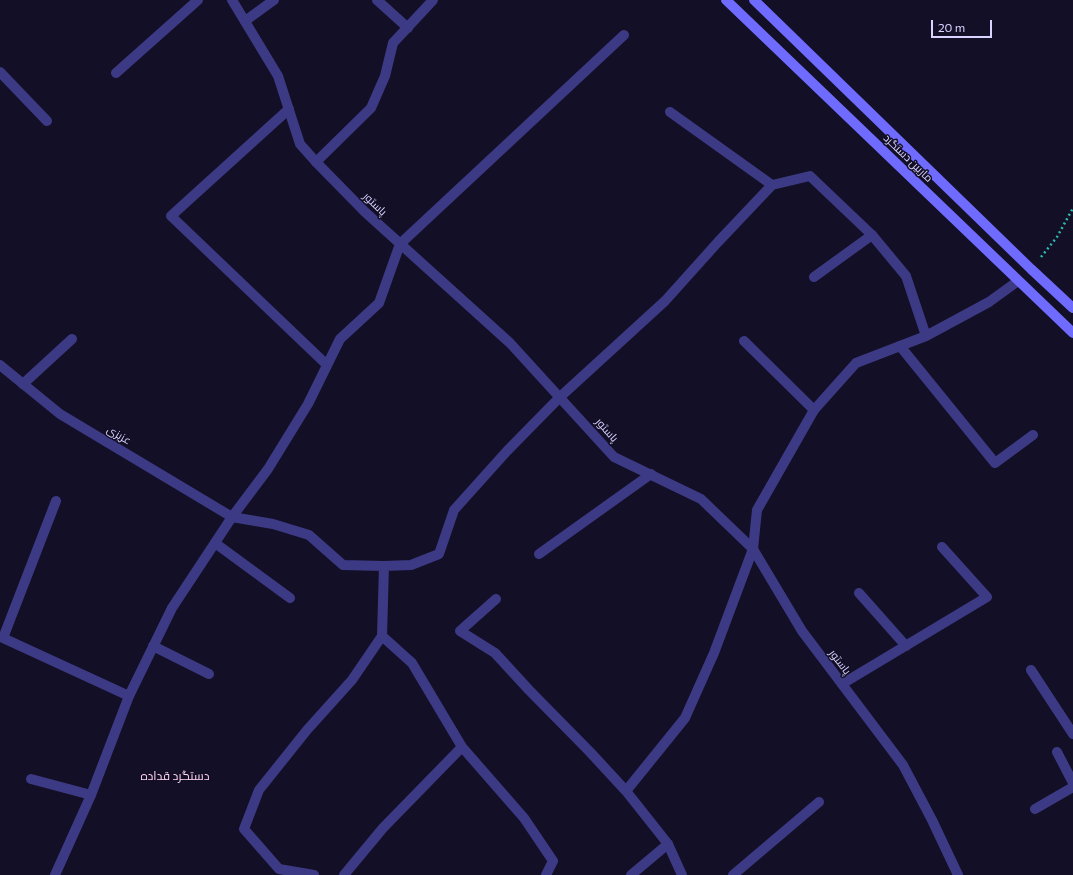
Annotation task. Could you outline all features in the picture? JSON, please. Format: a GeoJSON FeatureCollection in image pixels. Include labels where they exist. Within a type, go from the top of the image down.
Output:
{"type":"FeatureCollection","features":[{"type":"Feature","properties":{"kind":"main road","name":"ماربین دستگرد"},"geometry":{"type":"LineString","coordinates":[[726,0],[1073,333]]}},
{"type":"Feature","properties":{"kind":"main road","name":"ماربین دستگرد"},"geometry":{"type":"LineString","coordinates":[[754,0],[1073,308]]}},
{"type":"Feature","properties":{"kind":"street"},"geometry":{"type":"LineString","coordinates":[[116,73],[198,0]]}},
{"type":"Feature","properties":{"kind":"street","name":"پاستور"},"geometry":{"type":"LineString","coordinates":[[232,0],[278,76],[300,144],[316,162],[364,212],[510,343],[614,457],[701,499],[754,549],[802,632],[903,765],[932,820],[958,875]]}},
{"type":"Feature","properties":{"kind":"street"},"geometry":{"type":"LineString","coordinates":[[245,22],[274,0]]}},
{"type":"Feature","properties":{"kind":"street"},"geometry":{"type":"LineString","coordinates":[[377,0],[408,28]]}},
{"type":"Feature","properties":{"kind":"street"},"geometry":{"type":"LineString","coordinates":[[316,162],[371,108],[385,76],[393,43],[433,0]]}},
{"type":"Feature","properties":{"kind":"street"},"geometry":{"type":"LineString","coordinates":[[55,875],[91,795],[129,696],[172,608],[232,517],[268,469],[308,404],[340,339],[379,303],[400,244],[624,35]]}},
{"type":"Feature","properties":{"kind":"street"},"geometry":{"type":"LineString","coordinates":[[0,72],[47,121]]}},
{"type":"Feature","properties":{"kind":"street"},"geometry":{"type":"LineString","coordinates":[[289,110],[171,216],[327,365]]}},
{"type":"Feature","properties":{"kind":"street"},"geometry":{"type":"LineString","coordinates":[[670,112],[772,184]]}},
{"type":"Feature","properties":{"kind":"street"},"geometry":{"type":"LineString","coordinates":[[232,517],[273,524],[309,535],[343,565],[411,565],[439,554],[454,510],[507,451],[560,397],[664,301],[772,184],[810,176],[872,235],[906,276],[926,336]]}},
{"type":"Feature","properties":{"kind":"street"},"geometry":{"type":"LineString","coordinates":[[814,277],[872,235]]}},
{"type":"Feature","properties":{"kind":"street"},"geometry":{"type":"LineString","coordinates":[[626,791],[685,718],[714,653],[754,549],[756,510],[814,410],[856,363],[926,336],[989,302],[1018,281]]}},
{"type":"Feature","properties":{"kind":"street"},"geometry":{"type":"LineString","coordinates":[[23,384],[72,339]]}},
{"type":"Feature","properties":{"kind":"street"},"geometry":{"type":"LineString","coordinates":[[744,341],[814,410]]}},
{"type":"Feature","properties":{"kind":"street"},"geometry":{"type":"LineString","coordinates":[[900,346],[995,463],[1033,435]]}},
{"type":"Feature","properties":{"kind":"street","name":"عزیزی"},"geometry":{"type":"LineString","coordinates":[[0,365],[60,414],[232,517]]}},
{"type":"Feature","properties":{"kind":"street"},"geometry":{"type":"LineString","coordinates":[[540,554],[651,474]]}},
{"type":"Feature","properties":{"kind":"street"},"geometry":{"type":"LineString","coordinates":[[56,501],[3,638],[129,696]]}},
{"type":"Feature","properties":{"kind":"street"},"geometry":{"type":"LineString","coordinates":[[215,543],[290,598]]}},
{"type":"Feature","properties":{"kind":"street"},"geometry":{"type":"LineString","coordinates":[[842,684],[987,597],[942,548]]}},
{"type":"Feature","properties":{"kind":"street"},"geometry":{"type":"LineString","coordinates":[[314,875],[278,869],[244,829],[259,790],[307,730],[352,680],[382,636],[384,566]]}},
{"type":"Feature","properties":{"kind":"street"},"geometry":{"type":"LineString","coordinates":[[859,593],[906,646]]}},
{"type":"Feature","properties":{"kind":"street"},"geometry":{"type":"LineString","coordinates":[[496,599],[460,631],[495,653],[626,791],[668,844],[682,875]]}},
{"type":"Feature","properties":{"kind":"street"},"geometry":{"type":"LineString","coordinates":[[382,636],[412,663],[462,747],[524,818],[553,861],[546,875]]}},
{"type":"Feature","properties":{"kind":"street"},"geometry":{"type":"LineString","coordinates":[[153,646],[209,674]]}},
{"type":"Feature","properties":{"kind":"street"},"geometry":{"type":"LineString","coordinates":[[1031,670],[1073,734]]}},
{"type":"Feature","properties":{"kind":"street"},"geometry":{"type":"LineString","coordinates":[[344,875],[383,828],[462,747]]}},
{"type":"Feature","properties":{"kind":"street"},"geometry":{"type":"LineString","coordinates":[[1058,752],[1073,784]]}},
{"type":"Feature","properties":{"kind":"street"},"geometry":{"type":"LineString","coordinates":[[31,779],[91,795]]}},
{"type":"Feature","properties":{"kind":"street"},"geometry":{"type":"LineString","coordinates":[[1035,809],[1073,787]]}},
{"type":"Feature","properties":{"kind":"street"},"geometry":{"type":"LineString","coordinates":[[733,875],[819,802]]}},
{"type":"Feature","properties":{"kind":"street"},"geometry":{"type":"LineString","coordinates":[[631,875],[668,844]]}},
{"type":"Feature","properties":{"kind":"path"},"geometry":{"type":"LineString","coordinates":[[1031,269],[1057,237],[1073,208]]}},
{"type":"Feature","properties":{"kind":"district","name":"دستگرد قداده"},"geometry":{"type":"Point","coordinates":[175,776]}}]}
